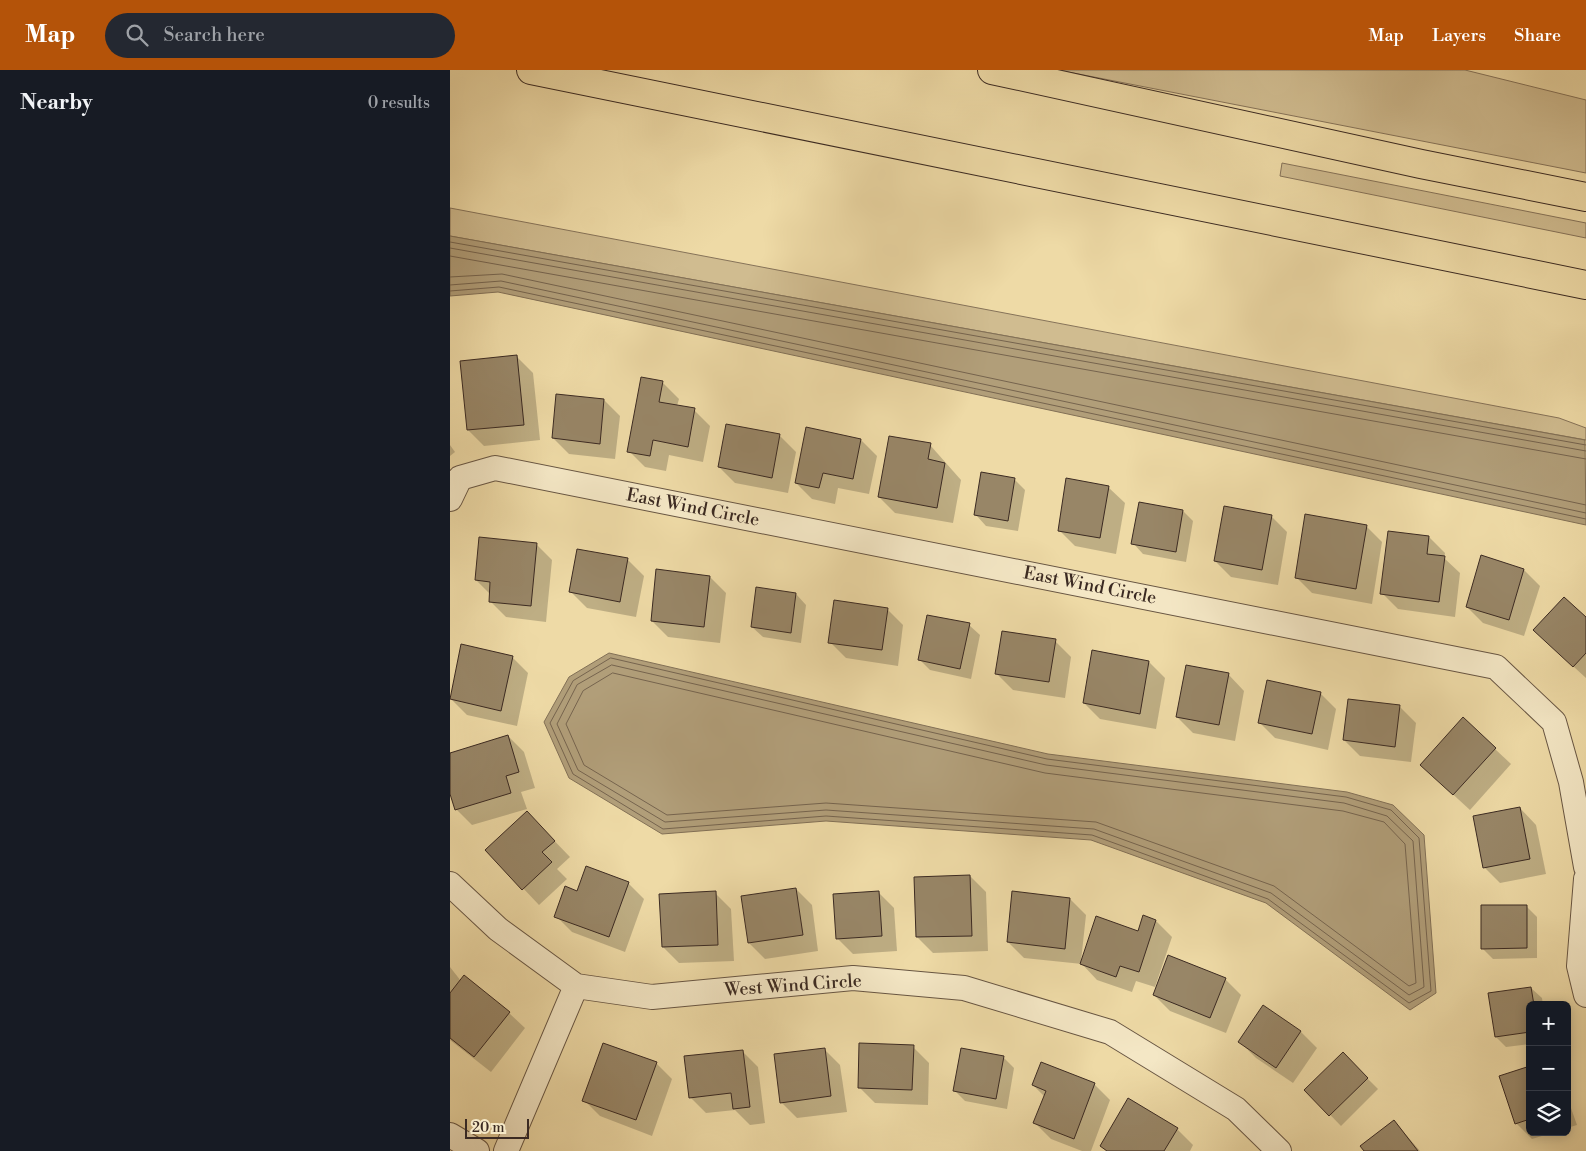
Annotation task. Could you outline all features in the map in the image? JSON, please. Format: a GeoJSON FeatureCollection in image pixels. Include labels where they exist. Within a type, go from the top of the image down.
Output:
{"type":"FeatureCollection","features":[{"type":"Feature","properties":{"kind":"highway"},"geometry":{"type":"LineString","coordinates":[[531,70],[1586,285]]}},
{"type":"Feature","properties":{"kind":"highway"},"geometry":{"type":"LineString","coordinates":[[992,70],[1421,164],[1586,197]]}},
{"type":"Feature","properties":{"kind":"street","name":"East Wind Circle"},"geometry":{"type":"LineString","coordinates":[[450,499],[460,478],[495,468],[1496,667],[1554,722],[1571,782],[1586,867]]}},
{"type":"Feature","properties":{"kind":"street"},"geometry":{"type":"LineString","coordinates":[[1586,879],[1579,966],[1586,995]]}},
{"type":"Feature","properties":{"kind":"street","name":"West Wind Circle"},"geometry":{"type":"LineString","coordinates":[[450,884],[498,929],[576,986],[652,997],[852,978],[964,988],[1110,1032],[1236,1109],[1279,1151]]}},
{"type":"Feature","properties":{"kind":"street"},"geometry":{"type":"LineString","coordinates":[[506,1151],[576,986]]}},
{"type":"Feature","properties":{"kind":"street"},"geometry":{"type":"LineString","coordinates":[[450,1135],[477,1151]]}},
{"type":"Feature","properties":{"kind":"shaded area"},"geometry":{"type":"Polygon","coordinates":[[[1058,70],[1465,70],[1586,100],[1586,173],[1058,70]]]}},
{"type":"Feature","properties":{"kind":"shaded area"},"geometry":{"type":"Polygon","coordinates":[[[1282,163],[1586,223],[1586,238],[1280,176],[1282,163]]]}},
{"type":"Feature","properties":{"kind":"shaded area"},"geometry":{"type":"Polygon","coordinates":[[[450,208],[1559,418],[1586,428],[1586,440],[450,236],[450,208]]]}},
{"type":"Feature","properties":{"kind":"water"},"geometry":{"type":"Polygon","coordinates":[[[450,236],[1585,440],[1586,525],[498,292],[450,296],[450,236]]]}},
{"type":"Feature","properties":{"kind":"water"},"geometry":{"type":"Polygon","coordinates":[[[609,653],[1048,754],[1347,792],[1393,805],[1424,835],[1436,993],[1410,1010],[1266,903],[1091,840],[826,821],[662,834],[569,778],[544,722],[569,677],[609,653]]]}},
{"type":"Feature","properties":{"kind":"building"},"geometry":{"type":"Polygon","coordinates":[[[517,355],[524,425],[467,430],[460,361],[517,355]]]}},
{"type":"Feature","properties":{"kind":"building"},"geometry":{"type":"Polygon","coordinates":[[[641,377],[663,381],[659,402],[695,408],[688,447],[653,440],[650,456],[627,452],[641,377]]]}},
{"type":"Feature","properties":{"kind":"building"},"geometry":{"type":"Polygon","coordinates":[[[556,394],[604,399],[600,444],[552,438],[556,394]]]}},
{"type":"Feature","properties":{"kind":"building"},"geometry":{"type":"Polygon","coordinates":[[[726,424],[780,434],[772,478],[718,467],[726,424]]]}},
{"type":"Feature","properties":{"kind":"building"},"geometry":{"type":"Polygon","coordinates":[[[806,427],[861,439],[853,479],[823,473],[819,488],[795,483],[806,427]]]}},
{"type":"Feature","properties":{"kind":"building"},"geometry":{"type":"Polygon","coordinates":[[[889,436],[931,443],[928,459],[945,463],[937,508],[878,497],[889,436]]]}},
{"type":"Feature","properties":{"kind":"building"},"geometry":{"type":"Polygon","coordinates":[[[981,472],[1015,478],[1008,521],[974,515],[981,472]]]}},
{"type":"Feature","properties":{"kind":"building"},"geometry":{"type":"Polygon","coordinates":[[[1066,478],[1109,486],[1100,538],[1058,531],[1066,478]]]}},
{"type":"Feature","properties":{"kind":"building"},"geometry":{"type":"Polygon","coordinates":[[[1139,502],[1183,510],[1176,552],[1131,544],[1139,502]]]}},
{"type":"Feature","properties":{"kind":"building"},"geometry":{"type":"Polygon","coordinates":[[[1224,506],[1272,515],[1262,570],[1214,561],[1224,506]]]}},
{"type":"Feature","properties":{"kind":"building"},"geometry":{"type":"Polygon","coordinates":[[[1305,514],[1367,525],[1356,589],[1295,578],[1305,514]]]}},
{"type":"Feature","properties":{"kind":"building"},"geometry":{"type":"Polygon","coordinates":[[[1388,531],[1429,536],[1427,554],[1445,556],[1439,602],[1380,594],[1388,531]]]}},
{"type":"Feature","properties":{"kind":"building"},"geometry":{"type":"Polygon","coordinates":[[[479,537],[537,543],[531,606],[489,602],[490,582],[475,580],[479,537]]]}},
{"type":"Feature","properties":{"kind":"building"},"geometry":{"type":"Polygon","coordinates":[[[577,549],[628,558],[620,602],[569,592],[577,549]]]}},
{"type":"Feature","properties":{"kind":"building"},"geometry":{"type":"Polygon","coordinates":[[[1481,555],[1524,569],[1509,620],[1466,607],[1481,555]]]}},
{"type":"Feature","properties":{"kind":"building"},"geometry":{"type":"Polygon","coordinates":[[[656,569],[710,576],[704,627],[651,621],[656,569]]]}},
{"type":"Feature","properties":{"kind":"building"},"geometry":{"type":"Polygon","coordinates":[[[756,587],[796,593],[791,633],[751,627],[756,587]]]}},
{"type":"Feature","properties":{"kind":"building"},"geometry":{"type":"Polygon","coordinates":[[[1564,597],[1586,617],[1586,653],[1573,667],[1533,630],[1564,597]]]}},
{"type":"Feature","properties":{"kind":"building"},"geometry":{"type":"Polygon","coordinates":[[[834,600],[888,608],[882,650],[828,643],[834,600]]]}},
{"type":"Feature","properties":{"kind":"building"},"geometry":{"type":"Polygon","coordinates":[[[927,615],[970,623],[960,669],[918,660],[927,615]]]}},
{"type":"Feature","properties":{"kind":"building"},"geometry":{"type":"Polygon","coordinates":[[[1002,631],[1056,639],[1049,682],[995,674],[1002,631]]]}},
{"type":"Feature","properties":{"kind":"building"},"geometry":{"type":"Polygon","coordinates":[[[461,644],[513,656],[501,711],[450,699],[461,644]]]}},
{"type":"Feature","properties":{"kind":"building"},"geometry":{"type":"Polygon","coordinates":[[[1092,650],[1149,661],[1140,714],[1083,703],[1092,650]]]}},
{"type":"Feature","properties":{"kind":"building"},"geometry":{"type":"Polygon","coordinates":[[[1186,665],[1229,673],[1219,725],[1176,717],[1186,665]]]}},
{"type":"Feature","properties":{"kind":"building"},"geometry":{"type":"Polygon","coordinates":[[[1267,680],[1321,692],[1312,734],[1258,723],[1267,680]]]}},
{"type":"Feature","properties":{"kind":"building"},"geometry":{"type":"Polygon","coordinates":[[[1348,699],[1400,705],[1395,747],[1343,740],[1348,699]]]}},
{"type":"Feature","properties":{"kind":"building"},"geometry":{"type":"Polygon","coordinates":[[[1463,717],[1496,748],[1453,795],[1420,765],[1463,717]]]}},
{"type":"Feature","properties":{"kind":"building"},"geometry":{"type":"Polygon","coordinates":[[[508,735],[519,772],[506,776],[511,793],[455,810],[450,794],[450,753],[508,735]]]}},
{"type":"Feature","properties":{"kind":"building"},"geometry":{"type":"Polygon","coordinates":[[[1520,807],[1530,859],[1483,868],[1473,816],[1520,807]]]}},
{"type":"Feature","properties":{"kind":"building"},"geometry":{"type":"Polygon","coordinates":[[[527,811],[555,841],[542,852],[552,862],[522,890],[485,850],[527,811]]]}},
{"type":"Feature","properties":{"kind":"building"},"geometry":{"type":"Polygon","coordinates":[[[586,866],[629,882],[609,937],[554,917],[565,886],[577,891],[586,866]]]}},
{"type":"Feature","properties":{"kind":"building"},"geometry":{"type":"Polygon","coordinates":[[[970,875],[972,936],[916,937],[914,877],[970,875]]]}},
{"type":"Feature","properties":{"kind":"building"},"geometry":{"type":"Polygon","coordinates":[[[796,888],[803,935],[748,943],[741,896],[796,888]]]}},
{"type":"Feature","properties":{"kind":"building"},"geometry":{"type":"Polygon","coordinates":[[[716,891],[718,945],[662,947],[659,894],[716,891]]]}},
{"type":"Feature","properties":{"kind":"building"},"geometry":{"type":"Polygon","coordinates":[[[879,891],[882,936],[836,939],[833,894],[879,891]]]}},
{"type":"Feature","properties":{"kind":"building"},"geometry":{"type":"Polygon","coordinates":[[[1012,891],[1070,898],[1065,949],[1007,942],[1012,891]]]}},
{"type":"Feature","properties":{"kind":"building"},"geometry":{"type":"Polygon","coordinates":[[[1481,905],[1527,905],[1527,948],[1481,949],[1481,905]]]}},
{"type":"Feature","properties":{"kind":"building"},"geometry":{"type":"Polygon","coordinates":[[[1143,915],[1156,920],[1139,972],[1120,966],[1116,977],[1080,964],[1096,916],[1138,931],[1143,915]]]}},
{"type":"Feature","properties":{"kind":"building"},"geometry":{"type":"Polygon","coordinates":[[[1168,955],[1226,978],[1210,1018],[1153,995],[1168,955]]]}},
{"type":"Feature","properties":{"kind":"building"},"geometry":{"type":"Polygon","coordinates":[[[464,975],[510,1012],[474,1057],[450,1038],[450,993],[464,975]]]}},
{"type":"Feature","properties":{"kind":"building"},"geometry":{"type":"Polygon","coordinates":[[[1531,987],[1533,1001],[1526,1001],[1526,1033],[1495,1037],[1488,993],[1531,987]]]}},
{"type":"Feature","properties":{"kind":"building"},"geometry":{"type":"Polygon","coordinates":[[[1263,1005],[1301,1031],[1276,1068],[1238,1042],[1263,1005]]]}},
{"type":"Feature","properties":{"kind":"building"},"geometry":{"type":"Polygon","coordinates":[[[603,1043],[657,1062],[636,1120],[582,1101],[603,1043]]]}},
{"type":"Feature","properties":{"kind":"building"},"geometry":{"type":"Polygon","coordinates":[[[859,1043],[914,1045],[912,1090],[858,1088],[859,1043]]]}},
{"type":"Feature","properties":{"kind":"building"},"geometry":{"type":"Polygon","coordinates":[[[825,1048],[831,1096],[780,1103],[774,1054],[825,1048]]]}},
{"type":"Feature","properties":{"kind":"building"},"geometry":{"type":"Polygon","coordinates":[[[961,1048],[1004,1056],[996,1099],[953,1091],[961,1048]]]}},
{"type":"Feature","properties":{"kind":"building"},"geometry":{"type":"Polygon","coordinates":[[[743,1050],[750,1107],[733,1109],[731,1093],[689,1098],[684,1056],[743,1050]]]}},
{"type":"Feature","properties":{"kind":"building"},"geometry":{"type":"Polygon","coordinates":[[[1343,1052],[1368,1078],[1329,1116],[1304,1090],[1343,1052]]]}},
{"type":"Feature","properties":{"kind":"building"},"geometry":{"type":"Polygon","coordinates":[[[1041,1062],[1095,1083],[1074,1139],[1033,1123],[1046,1091],[1032,1085],[1041,1062]]]}},
{"type":"Feature","properties":{"kind":"building"},"geometry":{"type":"Polygon","coordinates":[[[1526,1067],[1526,1120],[1515,1124],[1499,1076],[1526,1067]]]}},
{"type":"Feature","properties":{"kind":"building"},"geometry":{"type":"Polygon","coordinates":[[[1128,1098],[1178,1128],[1164,1151],[1107,1151],[1100,1146],[1128,1098]]]}},
{"type":"Feature","properties":{"kind":"building"},"geometry":{"type":"Polygon","coordinates":[[[1394,1120],[1418,1151],[1364,1151],[1360,1146],[1394,1120]]]}}]}
